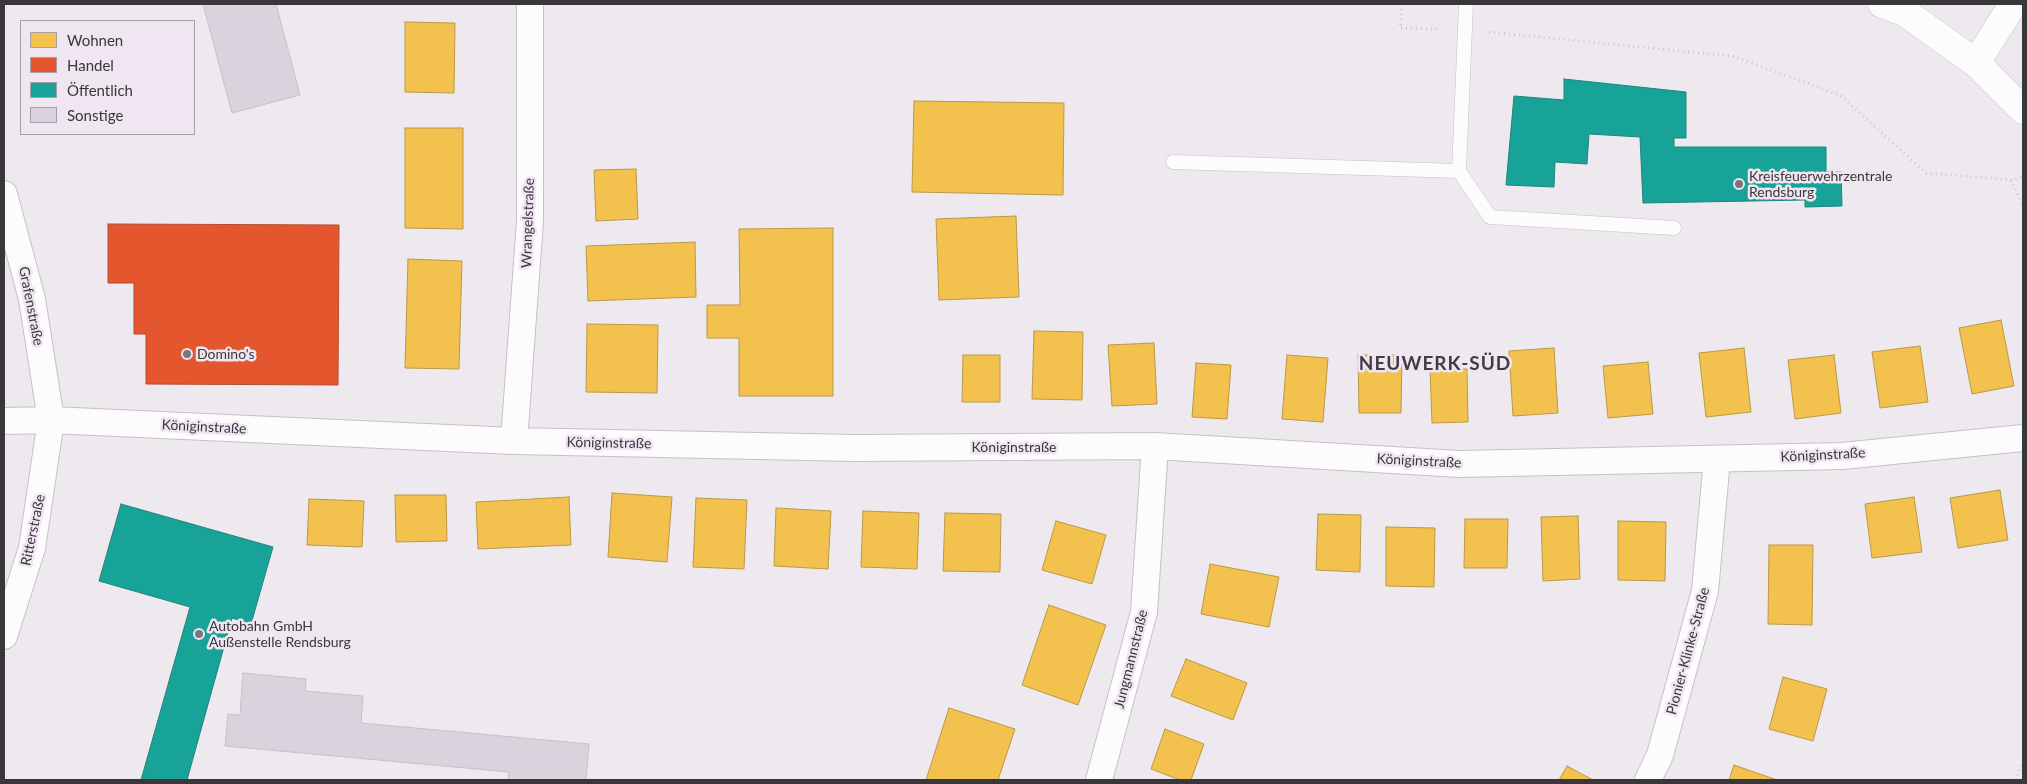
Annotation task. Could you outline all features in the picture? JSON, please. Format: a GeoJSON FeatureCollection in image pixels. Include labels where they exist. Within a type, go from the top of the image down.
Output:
{"type":"FeatureCollection","features":[{"type":"Feature","properties":{"kind":"main road"},"geometry":{"type":"LineString","coordinates":[[1882,4],[1906,13],[1976,63],[2023,110]]}},
{"type":"Feature","properties":{"kind":"main road"},"geometry":{"type":"LineString","coordinates":[[1976,63],[2013,4]]}},
{"type":"Feature","properties":{"kind":"street","name":"Wrangelstraße"},"geometry":{"type":"LineString","coordinates":[[514,441],[530,221],[530,4]]}},
{"type":"Feature","properties":{"kind":"street","name":"Grafenstraße"},"geometry":{"type":"LineString","coordinates":[[4,194],[32,299],[51,420]]}},
{"type":"Feature","properties":{"kind":"street","name":"Königinstraße"},"geometry":{"type":"LineString","coordinates":[[4,421],[51,420],[514,441],[855,448],[1155,446],[1460,464],[1842,456],[2023,438]]}},
{"type":"Feature","properties":{"kind":"street","name":"Ritterstraße"},"geometry":{"type":"LineString","coordinates":[[4,636],[32,548],[51,420]]}},
{"type":"Feature","properties":{"kind":"street","name":"Jungmannstraße"},"geometry":{"type":"LineString","coordinates":[[1099,780],[1144,612],[1155,446]]}},
{"type":"Feature","properties":{"kind":"street","name":"Pionier-Klinke-Straße"},"geometry":{"type":"LineString","coordinates":[[1648,780],[1660,755],[1705,591],[1717,459]]}},
{"type":"Feature","properties":{"kind":"lane"},"geometry":{"type":"LineString","coordinates":[[1466,4],[1459,171],[1490,217],[1674,228]]}},
{"type":"Feature","properties":{"kind":"lane"},"geometry":{"type":"LineString","coordinates":[[1173,162],[1459,171]]}},
{"type":"Feature","properties":{"kind":"path"},"geometry":{"type":"LineString","coordinates":[[1402,4],[1400,28],[1464,29],[1732,56],[1840,95],[1926,173],[2011,180],[2023,176]]}},
{"type":"Feature","properties":{"kind":"path"},"geometry":{"type":"LineString","coordinates":[[2011,180],[2023,206]]}},
{"type":"Feature","properties":{"kind":"path"},"geometry":{"type":"LineString","coordinates":[[2014,780],[2023,761]]}},
{"type":"Feature","properties":{"kind":"building: Wohnen"},"geometry":{"type":"Polygon","coordinates":[[[405,22],[455,23],[454,93],[405,92],[405,22]]]}},
{"type":"Feature","properties":{"kind":"building: Wohnen"},"geometry":{"type":"Polygon","coordinates":[[[914,101],[1064,103],[1063,195],[912,192],[914,101]]]}},
{"type":"Feature","properties":{"kind":"building: Wohnen"},"geometry":{"type":"Polygon","coordinates":[[[405,128],[463,128],[463,229],[405,228],[405,128]]]}},
{"type":"Feature","properties":{"kind":"building: Wohnen"},"geometry":{"type":"Polygon","coordinates":[[[636,169],[638,219],[596,221],[594,170],[636,169]]]}},
{"type":"Feature","properties":{"kind":"building: Wohnen"},"geometry":{"type":"Polygon","coordinates":[[[1016,216],[1019,297],[939,300],[936,219],[1016,216]]]}},
{"type":"Feature","properties":{"kind":"building: Wohnen"},"geometry":{"type":"Polygon","coordinates":[[[833,228],[833,396],[739,396],[739,338],[707,338],[707,305],[740,305],[739,229],[833,228]]]}},
{"type":"Feature","properties":{"kind":"building: Wohnen"},"geometry":{"type":"Polygon","coordinates":[[[695,242],[696,297],[588,301],[586,246],[695,242]]]}},
{"type":"Feature","properties":{"kind":"building: Wohnen"},"geometry":{"type":"Polygon","coordinates":[[[408,259],[462,261],[459,369],[405,368],[408,259]]]}},
{"type":"Feature","properties":{"kind":"building: Wohnen"},"geometry":{"type":"Polygon","coordinates":[[[2001,320],[2014,386],[1972,394],[1959,328],[2001,320]]]}},
{"type":"Feature","properties":{"kind":"building: Wohnen"},"geometry":{"type":"Polygon","coordinates":[[[587,324],[658,325],[657,393],[586,392],[587,324]]]}},
{"type":"Feature","properties":{"kind":"building: Wohnen"},"geometry":{"type":"Polygon","coordinates":[[[1034,331],[1083,332],[1082,400],[1032,399],[1034,331]]]}},
{"type":"Feature","properties":{"kind":"building: Wohnen"},"geometry":{"type":"Polygon","coordinates":[[[1154,343],[1157,404],[1112,406],[1108,345],[1154,343]]]}},
{"type":"Feature","properties":{"kind":"building: Wohnen"},"geometry":{"type":"Polygon","coordinates":[[[1920,346],[1928,402],[1880,408],[1872,352],[1920,346]]]}},
{"type":"Feature","properties":{"kind":"building: Wohnen"},"geometry":{"type":"Polygon","coordinates":[[[1554,348],[1558,413],[1513,416],[1509,351],[1554,348]]]}},
{"type":"Feature","properties":{"kind":"building: Wohnen"},"geometry":{"type":"Polygon","coordinates":[[[1744,348],[1751,412],[1706,417],[1699,353],[1744,348]]]}},
{"type":"Feature","properties":{"kind":"building: Wohnen"},"geometry":{"type":"Polygon","coordinates":[[[963,355],[1000,355],[1000,402],[962,402],[963,355]]]}},
{"type":"Feature","properties":{"kind":"building: Wohnen"},"geometry":{"type":"Polygon","coordinates":[[[1287,355],[1328,358],[1323,422],[1282,419],[1287,355]]]}},
{"type":"Feature","properties":{"kind":"building: Wohnen"},"geometry":{"type":"Polygon","coordinates":[[[1358,355],[1402,355],[1401,413],[1359,413],[1358,355]]]}},
{"type":"Feature","properties":{"kind":"building: Wohnen"},"geometry":{"type":"Polygon","coordinates":[[[1834,355],[1841,413],[1795,419],[1788,360],[1834,355]]]}},
{"type":"Feature","properties":{"kind":"building: Wohnen"},"geometry":{"type":"Polygon","coordinates":[[[1648,362],[1653,414],[1608,418],[1603,366],[1648,362]]]}},
{"type":"Feature","properties":{"kind":"building: Wohnen"},"geometry":{"type":"Polygon","coordinates":[[[1196,363],[1231,365],[1227,419],[1192,417],[1196,363]]]}},
{"type":"Feature","properties":{"kind":"building: Wohnen"},"geometry":{"type":"Polygon","coordinates":[[[1467,369],[1468,422],[1432,423],[1430,370],[1467,369]]]}},
{"type":"Feature","properties":{"kind":"building: Wohnen"},"geometry":{"type":"Polygon","coordinates":[[[2000,490],[2008,540],[1958,548],[1950,498],[2000,490]]]}},
{"type":"Feature","properties":{"kind":"building: Wohnen"},"geometry":{"type":"Polygon","coordinates":[[[612,493],[672,497],[667,562],[608,557],[612,493]]]}},
{"type":"Feature","properties":{"kind":"building: Wohnen"},"geometry":{"type":"Polygon","coordinates":[[[395,495],[446,495],[447,541],[396,542],[395,495]]]}},
{"type":"Feature","properties":{"kind":"building: Wohnen"},"geometry":{"type":"Polygon","coordinates":[[[569,497],[571,545],[478,549],[476,502],[569,497]]]}},
{"type":"Feature","properties":{"kind":"building: Wohnen"},"geometry":{"type":"Polygon","coordinates":[[[1914,497],[1922,552],[1872,558],[1865,504],[1914,497]]]}},
{"type":"Feature","properties":{"kind":"building: Wohnen"},"geometry":{"type":"Polygon","coordinates":[[[696,498],[747,500],[744,569],[693,567],[696,498]]]}},
{"type":"Feature","properties":{"kind":"building: Wohnen"},"geometry":{"type":"Polygon","coordinates":[[[309,499],[364,501],[362,547],[307,545],[309,499]]]}},
{"type":"Feature","properties":{"kind":"building: Wohnen"},"geometry":{"type":"Polygon","coordinates":[[[776,508],[831,511],[828,569],[774,566],[776,508]]]}},
{"type":"Feature","properties":{"kind":"building: Wohnen"},"geometry":{"type":"Polygon","coordinates":[[[863,511],[919,513],[917,569],[861,567],[863,511]]]}},
{"type":"Feature","properties":{"kind":"building: Wohnen"},"geometry":{"type":"Polygon","coordinates":[[[945,513],[1001,514],[1000,572],[943,571],[945,513]]]}},
{"type":"Feature","properties":{"kind":"building: Wohnen"},"geometry":{"type":"Polygon","coordinates":[[[1318,514],[1361,515],[1360,572],[1316,570],[1318,514]]]}},
{"type":"Feature","properties":{"kind":"building: Wohnen"},"geometry":{"type":"Polygon","coordinates":[[[1578,516],[1580,579],[1543,581],[1541,517],[1578,516]]]}},
{"type":"Feature","properties":{"kind":"building: Wohnen"},"geometry":{"type":"Polygon","coordinates":[[[1465,519],[1508,519],[1507,568],[1464,568],[1465,519]]]}},
{"type":"Feature","properties":{"kind":"building: Wohnen"},"geometry":{"type":"Polygon","coordinates":[[[1056,521],[1106,535],[1092,584],[1042,570],[1056,521]]]}},
{"type":"Feature","properties":{"kind":"building: Wohnen"},"geometry":{"type":"Polygon","coordinates":[[[1618,521],[1666,522],[1665,581],[1618,580],[1618,521]]]}},
{"type":"Feature","properties":{"kind":"building: Wohnen"},"geometry":{"type":"Polygon","coordinates":[[[1386,527],[1435,528],[1434,587],[1386,586],[1386,527]]]}},
{"type":"Feature","properties":{"kind":"building: Wohnen"},"geometry":{"type":"Polygon","coordinates":[[[1769,545],[1813,545],[1812,625],[1768,624],[1769,545]]]}},
{"type":"Feature","properties":{"kind":"building: Wohnen"},"geometry":{"type":"Polygon","coordinates":[[[1210,564],[1279,577],[1269,627],[1201,614],[1210,564]]]}},
{"type":"Feature","properties":{"kind":"building: Wohnen"},"geometry":{"type":"Polygon","coordinates":[[[1049,605],[1106,625],[1078,705],[1022,685],[1049,605]]]}},
{"type":"Feature","properties":{"kind":"building: Wohnen"},"geometry":{"type":"Polygon","coordinates":[[[1186,659],[1247,683],[1233,720],[1171,696],[1186,659]]]}},
{"type":"Feature","properties":{"kind":"building: Wohnen"},"geometry":{"type":"Polygon","coordinates":[[[1783,677],[1827,689],[1813,741],[1769,729],[1783,677]]]}},
{"type":"Feature","properties":{"kind":"building: Wohnen"},"geometry":{"type":"Polygon","coordinates":[[[949,708],[1015,729],[998,780],[926,780],[949,708]]]}},
{"type":"Feature","properties":{"kind":"building: Wohnen"},"geometry":{"type":"Polygon","coordinates":[[[1165,729],[1204,744],[1191,780],[1180,780],[1151,769],[1165,729]]]}},
{"type":"Feature","properties":{"kind":"building: Wohnen"},"geometry":{"type":"Polygon","coordinates":[[[1734,765],[1777,780],[1729,780],[1734,765]]]}},
{"type":"Feature","properties":{"kind":"building: Wohnen"},"geometry":{"type":"Polygon","coordinates":[[[1567,766],[1593,780],[1559,780],[1567,766]]]}},
{"type":"Feature","properties":{"kind":"building: Handel"},"geometry":{"type":"Polygon","coordinates":[[[108,224],[339,225],[338,385],[146,384],[146,334],[134,334],[134,283],[108,283],[108,224]]]}},
{"type":"Feature","properties":{"kind":"building: Öffentlich"},"geometry":{"type":"Polygon","coordinates":[[[1564,79],[1686,92],[1686,138],[1674,138],[1674,147],[1826,147],[1826,172],[1841,172],[1842,206],[1805,207],[1805,200],[1643,203],[1640,137],[1589,134],[1587,164],[1555,162],[1554,187],[1506,185],[1514,96],[1564,100],[1564,79]]]}},
{"type":"Feature","properties":{"kind":"building: Öffentlich"},"geometry":{"type":"Polygon","coordinates":[[[121,504],[273,547],[251,624],[232,618],[187,780],[141,780],[190,607],[99,581],[121,504]]]}},
{"type":"Feature","properties":{"kind":"building: Sonstige"},"geometry":{"type":"Polygon","coordinates":[[[203,4],[276,4],[300,95],[232,113],[203,4]]]}},
{"type":"Feature","properties":{"kind":"building: Sonstige"},"geometry":{"type":"Polygon","coordinates":[[[243,673],[306,679],[305,691],[363,696],[361,723],[589,744],[586,780],[508,780],[509,772],[225,746],[228,714],[240,715],[243,673]]]}},
{"type":"Feature","properties":{"kind":"place","name":"Kreisfeuerwehrzentrale Rendsburg"},"geometry":{"type":"Point","coordinates":[1739,184]}},
{"type":"Feature","properties":{"kind":"place","name":"Domino's"},"geometry":{"type":"Point","coordinates":[187,354]}},
{"type":"Feature","properties":{"kind":"place","name":"Autobahn GmbH Außenstelle Rendsburg"},"geometry":{"type":"Point","coordinates":[199,634]}},
{"type":"Feature","properties":{"kind":"district","name":"NEUWERK-SÜD"},"geometry":{"type":"Point","coordinates":[1435,364]}}]}
